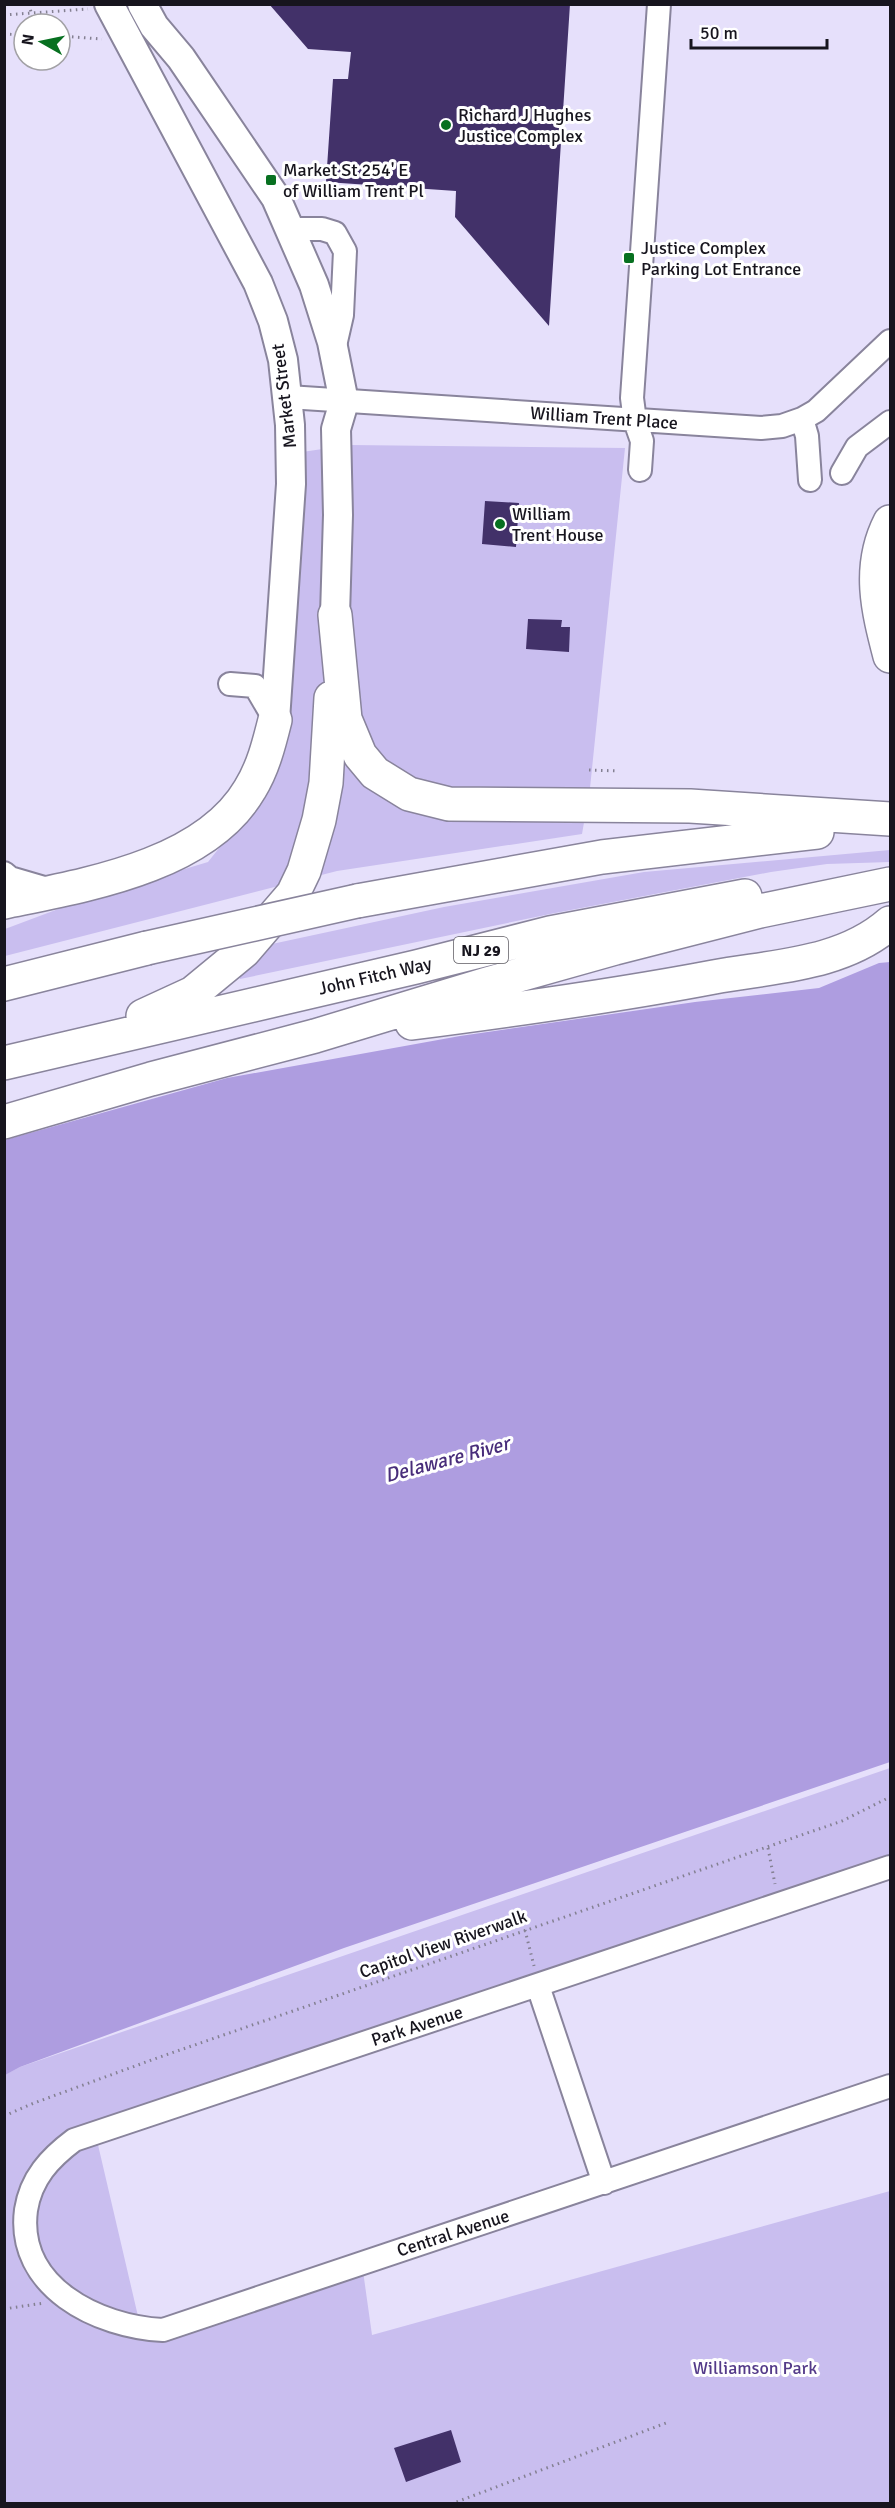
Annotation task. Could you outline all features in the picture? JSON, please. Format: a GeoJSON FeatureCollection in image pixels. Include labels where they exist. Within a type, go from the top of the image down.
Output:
{"type":"FeatureCollection","features":[{"type":"Feature","properties":{"kind":"highway"},"geometry":{"type":"LineString","coordinates":[[891,522],[880,547],[875,573],[876,599],[891,656]]}},
{"type":"Feature","properties":{"kind":"highway"},"geometry":{"type":"LineString","coordinates":[[335,615],[345,718],[350,735],[360,755],[375,773],[409,794],[449,804],[690,806],[891,819]]}},
{"type":"Feature","properties":{"kind":"highway"},"geometry":{"type":"LineString","coordinates":[[76,1046],[193,993],[244,951],[293,894],[313,846],[327,783],[335,615]]}},
{"type":"Feature","properties":{"kind":"highway"},"geometry":{"type":"LineString","coordinates":[[4,902],[102,880],[178,853],[214,831],[239,806],[251,788],[266,755],[275,720]]}},
{"type":"Feature","properties":{"kind":"highway"},"geometry":{"type":"LineString","coordinates":[[4,984],[147,948],[357,901],[602,857],[789,833],[891,826]]}},
{"type":"Feature","properties":{"kind":"highway"},"geometry":{"type":"LineString","coordinates":[[4,1122],[151,1079],[315,1036],[615,948],[760,911],[891,883]]}},
{"type":"Feature","properties":{"kind":"highway","name":"John Fitch Way"},"geometry":{"type":"LineString","coordinates":[[4,1063],[631,916],[720,899],[780,891],[891,883]]}},
{"type":"Feature","properties":{"kind":"highway"},"geometry":{"type":"LineString","coordinates":[[315,1036],[573,1001],[802,963],[847,950],[867,940],[891,923]]}},
{"type":"Feature","properties":{"kind":"main road"},"geometry":{"type":"LineString","coordinates":[[142,4],[154,26],[181,58],[276,198],[314,285],[334,350],[344,402],[336,429],[338,515],[335,615]]}},
{"type":"Feature","properties":{"kind":"main road","name":"Market Street"},"geometry":{"type":"LineString","coordinates":[[102,7],[258,283],[273,321],[283,360],[288,398],[291,484],[275,720]]}},
{"type":"Feature","properties":{"kind":"street"},"geometry":{"type":"LineString","coordinates":[[640,470],[642,441],[635,421],[632,398],[658,4]]}},
{"type":"Feature","properties":{"kind":"street"},"geometry":{"type":"LineString","coordinates":[[291,229],[322,229],[335,233],[345,251],[342,315],[334,350]]}},
{"type":"Feature","properties":{"kind":"street","name":"William Trent Place"},"geometry":{"type":"LineString","coordinates":[[288,398],[761,428],[782,426],[816,411],[891,341]]}},
{"type":"Feature","properties":{"kind":"street"},"geometry":{"type":"LineString","coordinates":[[802,419],[807,436],[810,480]]}},
{"type":"Feature","properties":{"kind":"street"},"geometry":{"type":"LineString","coordinates":[[842,472],[857,447],[891,422]]}},
{"type":"Feature","properties":{"kind":"street"},"geometry":{"type":"LineString","coordinates":[[230,684],[255,686],[275,720]]}},
{"type":"Feature","properties":{"kind":"street"},"geometry":{"type":"LineString","coordinates":[[4,873],[10,878],[55,891]]}},
{"type":"Feature","properties":{"kind":"street","name":"Park Avenue"},"geometry":{"type":"LineString","coordinates":[[32,2259],[27,2241],[25,2219],[34,2183],[41,2170],[56,2153],[74,2140],[891,1867]]}},
{"type":"Feature","properties":{"kind":"street"},"geometry":{"type":"LineString","coordinates":[[538,1986],[604,2183]]}},
{"type":"Feature","properties":{"kind":"street","name":"Central Avenue"},"geometry":{"type":"LineString","coordinates":[[32,2259],[43,2275],[69,2300],[97,2316],[141,2329],[163,2330],[891,2086]]}},
{"type":"Feature","properties":{"kind":"path"},"geometry":{"type":"LineString","coordinates":[[43,12],[102,7]]}},
{"type":"Feature","properties":{"kind":"path"},"geometry":{"type":"LineString","coordinates":[[72,37],[104,39]]}},
{"type":"Feature","properties":{"kind":"path"},"geometry":{"type":"LineString","coordinates":[[589,770],[619,771]]}},
{"type":"Feature","properties":{"kind":"path","name":"Capitol View Riverwalk"},"geometry":{"type":"LineString","coordinates":[[4,2116],[124,2070],[768,1848],[842,1821],[891,1797]]}},
{"type":"Feature","properties":{"kind":"path"},"geometry":{"type":"LineString","coordinates":[[768,1848],[772,1869]]}},
{"type":"Feature","properties":{"kind":"path"},"geometry":{"type":"LineString","coordinates":[[525,1930],[531,1953]]}},
{"type":"Feature","properties":{"kind":"path"},"geometry":{"type":"LineString","coordinates":[[4,2309],[69,2300]]}},
{"type":"Feature","properties":{"kind":"path"},"geometry":{"type":"LineString","coordinates":[[451,2504],[666,2423]]}},
{"type":"Feature","properties":{"kind":"green space"},"geometry":{"type":"Polygon","coordinates":[[[350,445],[625,448],[590,788],[582,834],[337,871],[5,956],[5,929],[85,899],[208,862],[247,813],[302,452],[350,445]]]}},
{"type":"Feature","properties":{"kind":"green space"},"geometry":{"type":"Polygon","coordinates":[[[890,850],[890,862],[827,864],[771,872],[555,913],[240,979],[239,976],[272,944],[444,907],[644,872],[890,850]]]}},
{"type":"Feature","properties":{"kind":"green space","name":"Williamson Park"},"geometry":{"type":"Polygon","coordinates":[[[890,1768],[890,1864],[95,2132],[141,2329],[362,2264],[372,2335],[890,2191],[890,2503],[5,2503],[4,2075],[20,2067],[890,1768]]]}},
{"type":"Feature","properties":{"kind":"water","name":"Delaware River"},"geometry":{"type":"Polygon","coordinates":[[[890,962],[890,1762],[344,1948],[20,2067],[5,2075],[5,1140],[227,1078],[460,1036],[695,1002],[819,988],[879,963],[890,962]]]}},
{"type":"Feature","properties":{"kind":"building","name":"Richard J Hughes Justice Complex"},"geometry":{"type":"Polygon","coordinates":[[[269,4],[570,4],[549,326],[455,217],[456,191],[326,182],[333,79],[348,79],[351,52],[308,49],[269,4]]]}},
{"type":"Feature","properties":{"kind":"building","name":"William Trent House"},"geometry":{"type":"Polygon","coordinates":[[[485,501],[519,503],[516,547],[482,544],[485,501]]]}},
{"type":"Feature","properties":{"kind":"building"},"geometry":{"type":"Polygon","coordinates":[[[528,619],[562,620],[561,627],[570,627],[569,652],[526,649],[528,619]]]}},
{"type":"Feature","properties":{"kind":"building"},"geometry":{"type":"Polygon","coordinates":[[[451,2430],[461,2462],[406,2482],[394,2448],[451,2430]]]}},
{"type":"Feature","properties":{"kind":"place","name":"Richard J Hughes Justice Complex"},"geometry":{"type":"Point","coordinates":[446,125]}},
{"type":"Feature","properties":{"kind":"place","name":"Market St 254' E of William Trent Pl"},"geometry":{"type":"Point","coordinates":[271,180]}},
{"type":"Feature","properties":{"kind":"place","name":"Justice Complex Parking Lot Entrance"},"geometry":{"type":"Point","coordinates":[629,258]}},
{"type":"Feature","properties":{"kind":"place","name":"William Trent House"},"geometry":{"type":"Point","coordinates":[500,524]}}]}
